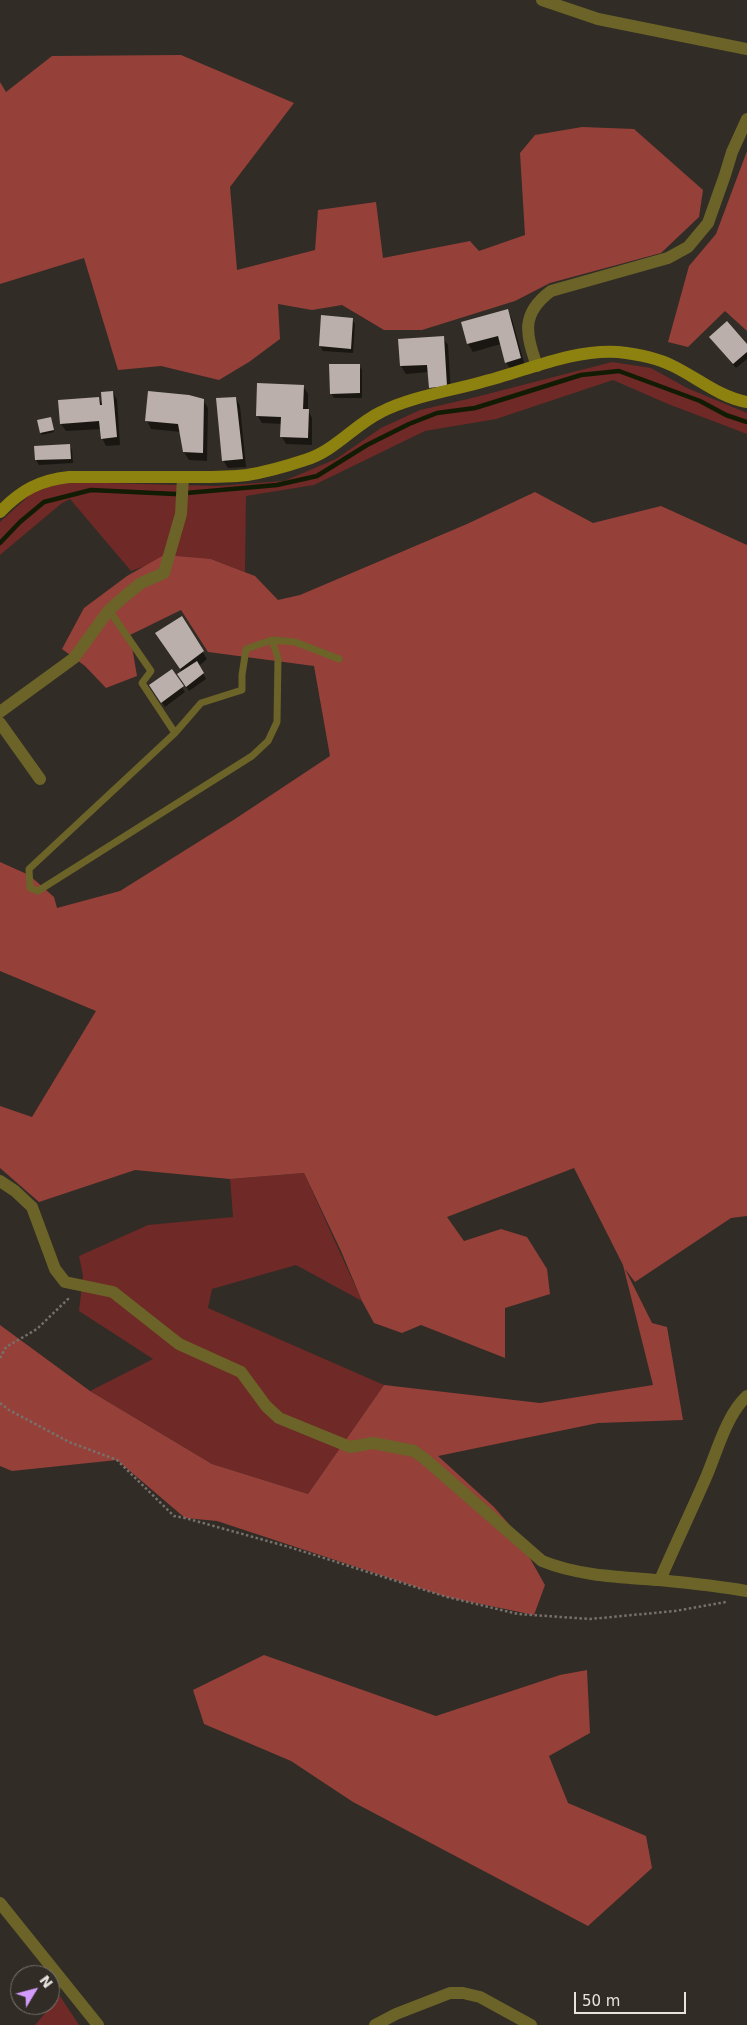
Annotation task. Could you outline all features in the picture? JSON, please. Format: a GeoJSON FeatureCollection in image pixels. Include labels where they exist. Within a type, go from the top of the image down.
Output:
{"type":"FeatureCollection","features":[{"type":"Feature","properties":{"kind":"street"},"geometry":{"type":"LineString","coordinates":[[542,0],[598,19],[747,49]]}},
{"type":"Feature","properties":{"kind":"street"},"geometry":{"type":"LineString","coordinates":[[536,366],[527,337],[529,319],[540,299],[551,291],[668,258],[688,247],[708,223],[732,152],[747,119]]}},
{"type":"Feature","properties":{"kind":"street"},"geometry":{"type":"LineString","coordinates":[[0,512],[19,494],[48,479],[248,474],[307,460],[324,452],[360,424],[380,412],[401,403],[491,380],[536,366],[599,353],[619,352],[658,359],[674,366],[710,388],[747,402]]}},
{"type":"Feature","properties":{"kind":"street"},"geometry":{"type":"LineString","coordinates":[[0,712],[74,658],[109,610],[141,583],[164,573],[181,514],[183,477]]}},
{"type":"Feature","properties":{"kind":"street"},"geometry":{"type":"LineString","coordinates":[[0,722],[40,779]]}},
{"type":"Feature","properties":{"kind":"street"},"geometry":{"type":"LineString","coordinates":[[0,1181],[15,1191],[32,1207],[55,1269],[65,1282],[113,1292],[179,1344],[240,1372],[266,1406],[279,1418],[350,1447],[373,1442],[414,1451],[542,1561],[558,1567],[610,1576],[660,1580],[742,1591]]}},
{"type":"Feature","properties":{"kind":"street"},"geometry":{"type":"LineString","coordinates":[[660,1580],[722,1436],[742,1401],[747,1396]]}},
{"type":"Feature","properties":{"kind":"street"},"geometry":{"type":"LineString","coordinates":[[0,1903],[98,2025]]}},
{"type":"Feature","properties":{"kind":"street"},"geometry":{"type":"LineString","coordinates":[[375,2025],[396,2014],[450,1993],[463,1993],[480,1997],[530,2025]]}},
{"type":"Feature","properties":{"kind":"lane"},"geometry":{"type":"LineString","coordinates":[[109,610],[151,671],[142,683],[176,733]]}},
{"type":"Feature","properties":{"kind":"lane"},"geometry":{"type":"LineString","coordinates":[[272,640],[278,658],[277,722],[268,741],[252,756],[38,890],[30,888],[29,869],[176,733],[201,703],[242,690],[246,649],[272,640],[295,642],[339,659]]}},
{"type":"Feature","properties":{"kind":"path"},"geometry":{"type":"LineString","coordinates":[[0,1358],[6,1348],[38,1329],[68,1299],[65,1282]]}},
{"type":"Feature","properties":{"kind":"path"},"geometry":{"type":"LineString","coordinates":[[0,1402],[9,1410],[69,1442],[117,1460],[174,1516],[290,1547],[447,1597],[518,1614],[590,1620],[729,1602],[742,1591]]}},
{"type":"Feature","properties":{"kind":"shaded area"},"geometry":{"type":"Polygon","coordinates":[[[181,55],[294,103],[230,187],[237,270],[315,250],[318,210],[376,202],[383,258],[470,241],[479,251],[525,235],[520,153],[535,135],[582,127],[634,129],[703,190],[699,217],[661,253],[550,283],[515,301],[422,330],[384,330],[342,305],[312,310],[278,304],[280,339],[249,362],[219,380],[161,366],[118,370],[84,258],[0,284],[0,82],[6,92],[52,56],[181,55]]]}},
{"type":"Feature","properties":{"kind":"shaded area"},"geometry":{"type":"Polygon","coordinates":[[[747,151],[747,331],[725,311],[688,347],[668,342],[689,266],[716,234],[747,151]]]}},
{"type":"Feature","properties":{"kind":"shaded area"},"geometry":{"type":"Polygon","coordinates":[[[612,362],[651,368],[687,388],[747,413],[747,434],[668,404],[613,380],[496,419],[425,431],[314,485],[246,496],[245,572],[211,559],[148,565],[131,571],[70,499],[62,503],[0,555],[0,522],[33,492],[50,484],[71,482],[217,486],[284,481],[336,459],[381,428],[420,410],[612,362]]]}},
{"type":"Feature","properties":{"kind":"shaded area"},"geometry":{"type":"Polygon","coordinates":[[[535,492],[593,523],[661,506],[747,545],[747,1216],[731,1218],[635,1282],[625,1269],[652,1323],[667,1327],[683,1420],[598,1423],[438,1456],[494,1507],[514,1530],[545,1585],[534,1615],[447,1597],[217,1521],[185,1518],[117,1460],[12,1471],[0,1466],[0,1325],[90,1391],[212,1464],[308,1494],[384,1385],[540,1403],[653,1385],[623,1265],[574,1168],[447,1217],[464,1241],[501,1229],[527,1237],[547,1269],[550,1294],[505,1308],[505,1358],[421,1325],[402,1333],[374,1323],[362,1301],[341,1251],[304,1173],[230,1179],[135,1170],[39,1202],[0,1168],[0,1106],[32,1117],[96,1011],[0,971],[0,862],[29,875],[54,897],[57,908],[120,891],[235,819],[330,756],[314,666],[208,652],[181,610],[130,635],[137,676],[106,688],[85,666],[62,649],[84,608],[127,576],[164,555],[211,559],[255,576],[278,600],[300,595],[467,524],[535,492]]]}},
{"type":"Feature","properties":{"kind":"shaded area"},"geometry":{"type":"Polygon","coordinates":[[[304,1173],[362,1301],[296,1265],[212,1289],[208,1308],[384,1385],[308,1494],[212,1464],[90,1391],[153,1359],[79,1311],[83,1276],[79,1256],[148,1225],[233,1217],[230,1179],[304,1173]]]}},
{"type":"Feature","properties":{"kind":"shaded area"},"geometry":{"type":"Polygon","coordinates":[[[264,1655],[436,1716],[560,1675],[587,1670],[590,1733],[549,1756],[568,1803],[646,1836],[652,1868],[588,1926],[353,1802],[291,1761],[204,1724],[193,1690],[264,1655]]]}},
{"type":"Feature","properties":{"kind":"shaded area"},"geometry":{"type":"Polygon","coordinates":[[[60,1996],[79,2025],[35,2025],[44,2015],[60,2015],[60,1996]]]}},
{"type":"Feature","properties":{"kind":"building"},"geometry":{"type":"Polygon","coordinates":[[[508,309],[521,358],[505,363],[498,336],[467,344],[461,322],[508,309]]]}},
{"type":"Feature","properties":{"kind":"building"},"geometry":{"type":"Polygon","coordinates":[[[321,315],[353,318],[351,349],[319,346],[321,315]]]}},
{"type":"Feature","properties":{"kind":"building"},"geometry":{"type":"Polygon","coordinates":[[[727,321],[747,344],[747,352],[733,364],[709,337],[727,321]]]}},
{"type":"Feature","properties":{"kind":"building"},"geometry":{"type":"Polygon","coordinates":[[[444,336],[447,386],[429,388],[427,365],[400,366],[398,339],[444,336]]]}},
{"type":"Feature","properties":{"kind":"building"},"geometry":{"type":"Polygon","coordinates":[[[329,364],[360,364],[360,393],[330,394],[329,364]]]}},
{"type":"Feature","properties":{"kind":"building"},"geometry":{"type":"Polygon","coordinates":[[[257,383],[304,385],[303,409],[309,409],[308,438],[280,437],[281,417],[256,416],[257,383]]]}},
{"type":"Feature","properties":{"kind":"building"},"geometry":{"type":"Polygon","coordinates":[[[113,391],[117,437],[101,439],[99,421],[60,424],[58,400],[99,397],[100,405],[102,405],[101,392],[113,391]]]}},
{"type":"Feature","properties":{"kind":"building"},"geometry":{"type":"Polygon","coordinates":[[[148,391],[189,395],[204,399],[203,453],[183,452],[178,424],[145,421],[148,391]]]}},
{"type":"Feature","properties":{"kind":"building"},"geometry":{"type":"Polygon","coordinates":[[[236,397],[243,459],[222,461],[216,398],[236,397]]]}},
{"type":"Feature","properties":{"kind":"building"},"geometry":{"type":"Polygon","coordinates":[[[51,417],[54,430],[40,433],[37,420],[51,417]]]}},
{"type":"Feature","properties":{"kind":"building"},"geometry":{"type":"Polygon","coordinates":[[[70,444],[71,459],[35,460],[34,446],[70,444]]]}},
{"type":"Feature","properties":{"kind":"building"},"geometry":{"type":"Polygon","coordinates":[[[182,616],[204,651],[180,669],[155,633],[182,616]]]}},
{"type":"Feature","properties":{"kind":"building"},"geometry":{"type":"Polygon","coordinates":[[[197,661],[204,673],[186,687],[177,674],[197,661]]]}},
{"type":"Feature","properties":{"kind":"building"},"geometry":{"type":"Polygon","coordinates":[[[172,669],[184,686],[161,703],[149,685],[172,669]]]}},
{"type":"Feature","properties":{"kind":"waterway"},"geometry":{"type":"LineString","coordinates":[[0,543],[20,522],[44,502],[91,490],[175,494],[277,485],[317,476],[367,445],[409,424],[437,413],[475,408],[581,375],[619,371],[700,401],[726,415],[747,422]]}}]}
